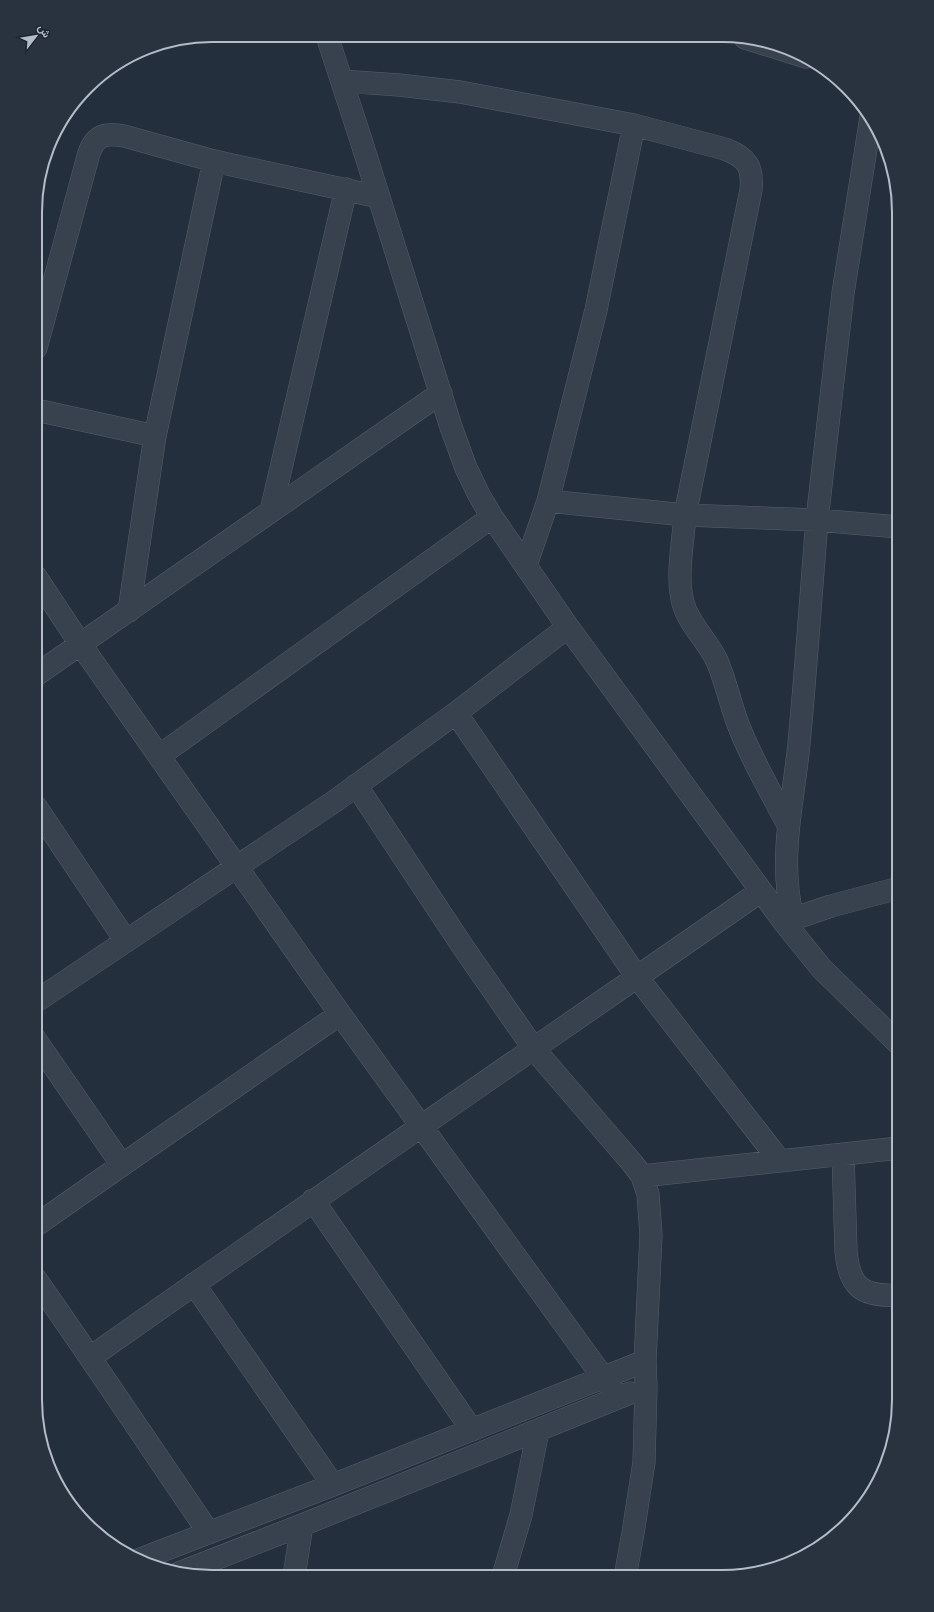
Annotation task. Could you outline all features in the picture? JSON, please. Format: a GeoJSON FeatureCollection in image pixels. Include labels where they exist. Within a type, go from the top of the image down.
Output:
{"type":"FeatureCollection","features":[{"type":"Feature","properties":{"kind":"street"},"geometry":{"type":"LineString","coordinates":[[329,42],[451,427],[466,468],[479,495],[492,517],[568,627],[761,890],[788,920],[822,968],[892,1037]]}},
{"type":"Feature","properties":{"kind":"street"},"geometry":{"type":"LineString","coordinates":[[342,81],[399,85],[460,92],[634,125],[735,153],[744,159],[750,167],[752,178],[751,190],[685,516],[680,576],[684,604],[692,621],[714,654],[722,672],[738,724],[747,746],[788,825]]}},
{"type":"Feature","properties":{"kind":"street"},"geometry":{"type":"LineString","coordinates":[[526,566],[548,501],[596,310],[634,125]]}},
{"type":"Feature","properties":{"kind":"street"},"geometry":{"type":"LineString","coordinates":[[788,920],[786,884],[788,825],[799,746],[817,520],[844,293],[869,128]]}},
{"type":"Feature","properties":{"kind":"street"},"geometry":{"type":"LineString","coordinates":[[42,326],[93,142],[102,136],[112,134],[124,136],[214,161],[379,197]]}},
{"type":"Feature","properties":{"kind":"street"},"geometry":{"type":"LineString","coordinates":[[130,611],[156,436],[214,161]]}},
{"type":"Feature","properties":{"kind":"street"},"geometry":{"type":"LineString","coordinates":[[271,511],[346,189]]}},
{"type":"Feature","properties":{"kind":"street"},"geometry":{"type":"LineString","coordinates":[[42,671],[441,393]]}},
{"type":"Feature","properties":{"kind":"street"},"geometry":{"type":"LineString","coordinates":[[42,411],[156,436]]}},
{"type":"Feature","properties":{"kind":"street"},"geometry":{"type":"LineString","coordinates":[[548,501],[685,516],[817,520],[892,526]]}},
{"type":"Feature","properties":{"kind":"street"},"geometry":{"type":"LineString","coordinates":[[159,756],[492,517]]}},
{"type":"Feature","properties":{"kind":"street"},"geometry":{"type":"LineString","coordinates":[[42,585],[81,645],[340,1014],[618,1398]]}},
{"type":"Feature","properties":{"kind":"street"},"geometry":{"type":"LineString","coordinates":[[42,998],[356,785],[456,713],[568,627]]}},
{"type":"Feature","properties":{"kind":"street"},"geometry":{"type":"LineString","coordinates":[[456,713],[637,977],[780,1161]]}},
{"type":"Feature","properties":{"kind":"street"},"geometry":{"type":"LineString","coordinates":[[356,785],[463,947],[534,1049],[642,1176],[648,1194],[650,1213],[645,1361],[646,1387],[644,1462],[625,1570]]}},
{"type":"Feature","properties":{"kind":"street"},"geometry":{"type":"LineString","coordinates":[[42,816],[126,940]]}},
{"type":"Feature","properties":{"kind":"street"},"geometry":{"type":"LineString","coordinates":[[91,1357],[313,1200],[534,1049],[761,890]]}},
{"type":"Feature","properties":{"kind":"street"},"geometry":{"type":"LineString","coordinates":[[788,920],[831,906],[892,890]]}},
{"type":"Feature","properties":{"kind":"street"},"geometry":{"type":"LineString","coordinates":[[42,1221],[340,1014]]}},
{"type":"Feature","properties":{"kind":"street"},"geometry":{"type":"LineString","coordinates":[[42,1049],[122,1165]]}},
{"type":"Feature","properties":{"kind":"street"},"geometry":{"type":"LineString","coordinates":[[642,1176],[892,1149]]}},
{"type":"Feature","properties":{"kind":"street"},"geometry":{"type":"LineString","coordinates":[[842,1154],[846,1251],[851,1276],[863,1290],[879,1296],[892,1295]]}},
{"type":"Feature","properties":{"kind":"street"},"geometry":{"type":"LineString","coordinates":[[313,1200],[472,1430]]}},
{"type":"Feature","properties":{"kind":"street"},"geometry":{"type":"LineString","coordinates":[[194,1284],[333,1485]]}},
{"type":"Feature","properties":{"kind":"street"},"geometry":{"type":"LineString","coordinates":[[42,1288],[91,1357],[209,1533]]}},
{"type":"Feature","properties":{"kind":"street"},"geometry":{"type":"LineString","coordinates":[[147,1557],[333,1485],[645,1361]]}},
{"type":"Feature","properties":{"kind":"street"},"geometry":{"type":"LineString","coordinates":[[189,1569],[646,1387]]}},
{"type":"Feature","properties":{"kind":"street"},"geometry":{"type":"LineString","coordinates":[[505,1570],[521,1515],[538,1431]]}},
{"type":"Feature","properties":{"kind":"street"},"geometry":{"type":"LineString","coordinates":[[295,1570],[302,1525]]}}]}
